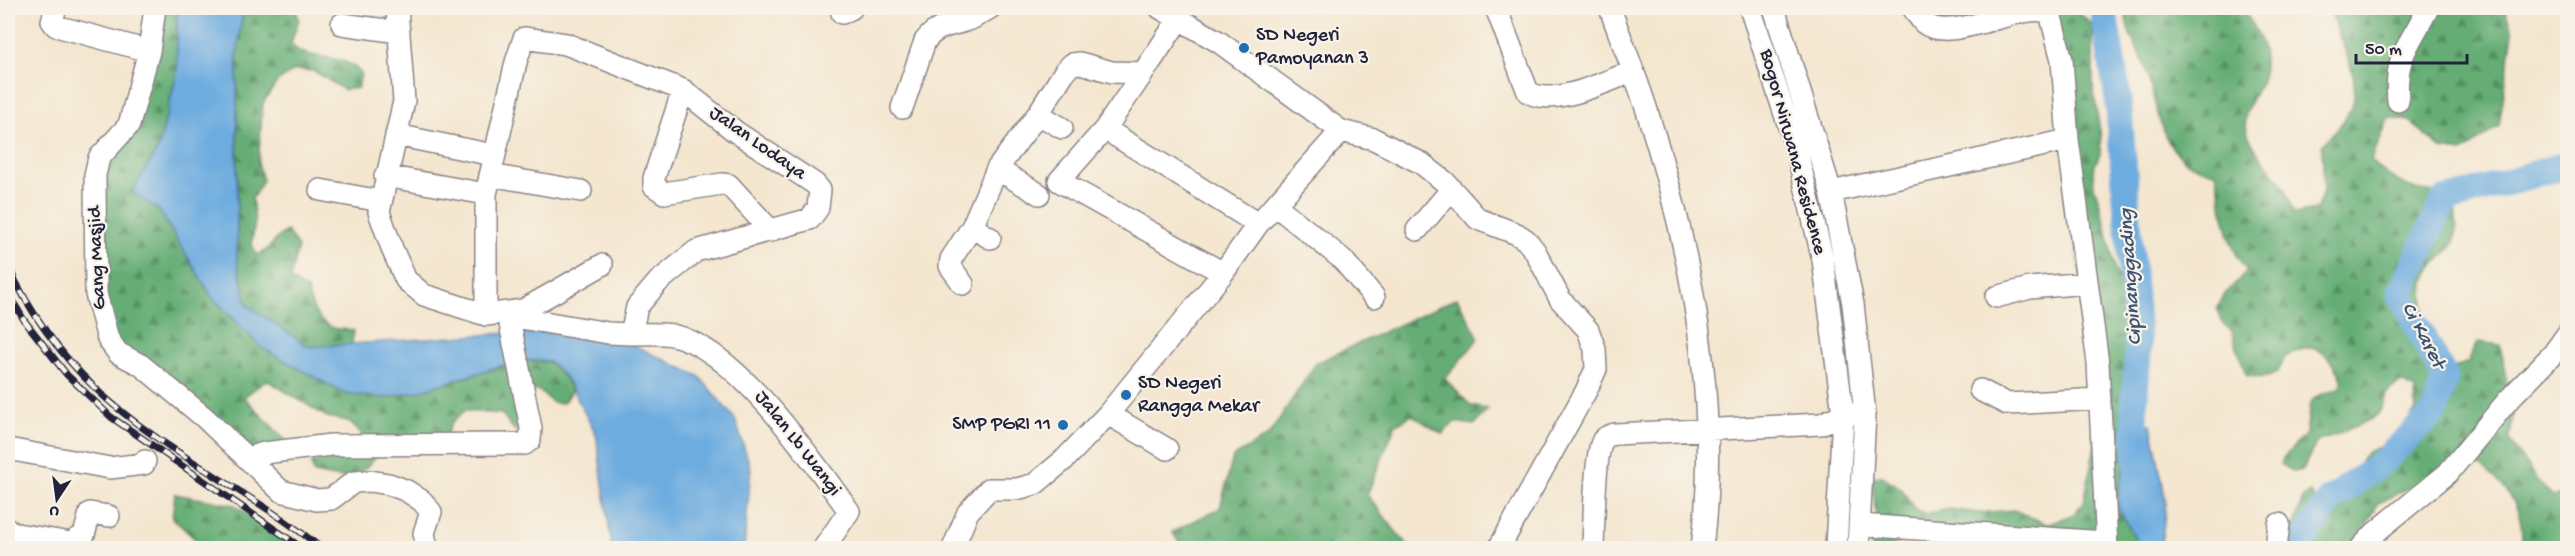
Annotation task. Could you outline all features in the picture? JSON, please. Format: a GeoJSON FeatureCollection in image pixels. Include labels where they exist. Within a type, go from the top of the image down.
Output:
{"type":"FeatureCollection","features":[{"type":"Feature","properties":{"kind":"street"},"geometry":{"type":"LineString","coordinates":[[56,8],[52,21],[56,26],[149,51]]}},
{"type":"Feature","properties":{"kind":"street","name":"Gang Masjid"},"geometry":{"type":"LineString","coordinates":[[155,8],[149,51],[129,125],[99,158],[95,175],[95,278],[98,311],[108,339],[118,353],[141,365],[165,384],[281,491],[316,500],[331,499],[354,482],[389,484],[407,491],[422,501],[431,512],[424,534],[428,549]]}},
{"type":"Feature","properties":{"kind":"street"},"geometry":{"type":"LineString","coordinates":[[397,8],[404,101],[385,176],[380,220],[406,280],[424,295],[509,321],[631,334]]}},
{"type":"Feature","properties":{"kind":"street"},"geometry":{"type":"LineString","coordinates":[[902,108],[929,34],[937,28],[972,18],[990,8]]}},
{"type":"Feature","properties":{"kind":"street"},"geometry":{"type":"LineString","coordinates":[[1160,8],[1219,42],[1341,131],[1374,139],[1434,172],[1478,219],[1517,234],[1526,240],[1535,251],[1560,299],[1583,322],[1595,349],[1596,369],[1589,386],[1499,549]]}},
{"type":"Feature","properties":{"kind":"street"},"geometry":{"type":"LineString","coordinates":[[1497,8],[1528,92],[1537,97],[1548,99],[1572,93],[1632,72]]}},
{"type":"Feature","properties":{"kind":"street"},"geometry":{"type":"LineString","coordinates":[[1610,8],[1648,112],[1677,223],[1698,328],[1709,429],[1702,549]]}},
{"type":"Feature","properties":{"kind":"street","name":"Bogor Nirwana Residence"},"geometry":{"type":"LineString","coordinates":[[1750,8],[1796,148],[1823,260],[1843,414],[1836,549]]}},
{"type":"Feature","properties":{"kind":"street","name":"Bogor Nirwana Residence"},"geometry":{"type":"LineString","coordinates":[[1774,8],[1832,192],[1853,304],[1865,414],[1858,549]]}},
{"type":"Feature","properties":{"kind":"street"},"geometry":{"type":"LineString","coordinates":[[1860,525],[1995,541],[2106,545],[2098,363],[2068,140],[2062,60],[2050,13],[2037,8],[2004,14],[1963,26],[1941,27],[1924,23],[1913,8]]}},
{"type":"Feature","properties":{"kind":"street"},"geometry":{"type":"LineString","coordinates":[[2398,101],[2397,69],[2409,41],[2428,8]]}},
{"type":"Feature","properties":{"kind":"street"},"geometry":{"type":"LineString","coordinates":[[1179,19],[1105,129],[1059,181],[1223,273]]}},
{"type":"Feature","properties":{"kind":"street"},"geometry":{"type":"LineString","coordinates":[[342,24],[399,32]]}},
{"type":"Feature","properties":{"kind":"street","name":"Jalan Lodaya"},"geometry":{"type":"LineString","coordinates":[[490,175],[523,41],[529,37],[566,45],[683,90],[736,132],[811,181],[820,190],[818,208],[810,219],[696,251],[658,282],[637,307],[631,334]]}},
{"type":"Feature","properties":{"kind":"street"},"geometry":{"type":"LineString","coordinates":[[963,284],[950,264],[981,232],[997,169],[1038,114],[1065,71],[1072,64],[1080,63],[1112,72],[1143,73]]}},
{"type":"Feature","properties":{"kind":"street"},"geometry":{"type":"LineString","coordinates":[[1773,74],[1795,69]]}},
{"type":"Feature","properties":{"kind":"street"},"geometry":{"type":"LineString","coordinates":[[683,90],[654,178],[654,186],[664,193],[722,183],[729,185],[771,231]]}},
{"type":"Feature","properties":{"kind":"street"},"geometry":{"type":"LineString","coordinates":[[1038,114],[1062,128]]}},
{"type":"Feature","properties":{"kind":"street"},"geometry":{"type":"LineString","coordinates":[[1105,129],[1258,224]]}},
{"type":"Feature","properties":{"kind":"street"},"geometry":{"type":"LineString","coordinates":[[952,549],[969,512],[989,489],[1017,489],[1042,480],[1108,414],[1223,273],[1258,224],[1341,131]]}},
{"type":"Feature","properties":{"kind":"street"},"geometry":{"type":"LineString","coordinates":[[396,135],[490,175]]}},
{"type":"Feature","properties":{"kind":"street"},"geometry":{"type":"LineString","coordinates":[[1832,192],[2068,140]]}},
{"type":"Feature","properties":{"kind":"street"},"geometry":{"type":"LineString","coordinates":[[997,169],[1039,194]]}},
{"type":"Feature","properties":{"kind":"street"},"geometry":{"type":"LineString","coordinates":[[486,315],[490,175]]}},
{"type":"Feature","properties":{"kind":"street"},"geometry":{"type":"LineString","coordinates":[[385,176],[490,175],[581,191]]}},
{"type":"Feature","properties":{"kind":"street"},"geometry":{"type":"LineString","coordinates":[[320,190],[381,201]]}},
{"type":"Feature","properties":{"kind":"street"},"geometry":{"type":"LineString","coordinates":[[1417,230],[1451,190]]}},
{"type":"Feature","properties":{"kind":"street"},"geometry":{"type":"LineString","coordinates":[[1275,205],[1342,259],[1374,297]]}},
{"type":"Feature","properties":{"kind":"street"},"geometry":{"type":"LineString","coordinates":[[509,321],[523,310],[602,264]]}},
{"type":"Feature","properties":{"kind":"street"},"geometry":{"type":"LineString","coordinates":[[1996,297],[2030,288],[2086,283]]}},
{"type":"Feature","properties":{"kind":"street"},"geometry":{"type":"LineString","coordinates":[[247,458],[264,453],[331,445],[525,444],[530,440],[531,428],[509,321]]}},
{"type":"Feature","properties":{"kind":"street"},"geometry":{"type":"LineString","coordinates":[[2361,549],[2376,532],[2448,473],[2510,399],[2560,359],[2568,333]]}},
{"type":"Feature","properties":{"kind":"street","name":"Jalan Lb Wangi"},"geometry":{"type":"LineString","coordinates":[[631,334],[673,335],[691,342],[721,361],[749,385],[791,432],[849,511],[824,549]]}},
{"type":"Feature","properties":{"kind":"street"},"geometry":{"type":"LineString","coordinates":[[1980,390],[2007,404],[2100,399]]}},
{"type":"Feature","properties":{"kind":"street"},"geometry":{"type":"LineString","coordinates":[[1108,414],[1167,449]]}},
{"type":"Feature","properties":{"kind":"street"},"geometry":{"type":"LineString","coordinates":[[1593,549],[1596,485],[1601,444],[1604,438],[1614,434],[1821,424],[1843,414],[1865,414]]}},
{"type":"Feature","properties":{"kind":"street"},"geometry":{"type":"LineString","coordinates":[[8,450],[110,468],[144,464],[145,461]]}},
{"type":"Feature","properties":{"kind":"street"},"geometry":{"type":"LineString","coordinates":[[8,530],[17,534],[71,543],[84,535],[90,513],[109,516]]}},
{"type":"Feature","properties":{"kind":"street"},"geometry":{"type":"LineString","coordinates":[[2276,549],[2279,524]]}},
{"type":"Feature","properties":{"kind":"green space"},"geometry":{"type":"Polygon","coordinates":[[[155,8],[176,8],[177,72],[159,147],[132,192],[159,210],[212,297],[262,348],[345,394],[384,398],[419,391],[521,361],[549,362],[565,378],[572,391],[563,403],[553,403],[538,390],[528,391],[522,425],[515,431],[502,414],[465,411],[452,422],[445,438],[387,445],[363,471],[356,475],[329,476],[314,473],[311,464],[355,449],[369,441],[348,421],[327,417],[267,380],[244,397],[294,449],[247,458],[108,339],[94,190],[118,135],[155,8]]]}},
{"type":"Feature","properties":{"kind":"green space"},"geometry":{"type":"Polygon","coordinates":[[[243,8],[295,8],[299,19],[291,43],[296,49],[344,62],[354,66],[361,74],[358,88],[344,90],[314,71],[295,70],[277,82],[263,103],[258,164],[263,180],[252,199],[255,221],[252,243],[256,255],[265,251],[287,231],[298,247],[290,279],[307,290],[321,320],[332,327],[354,331],[352,344],[309,347],[246,305],[237,261],[237,56],[243,8]]]}},
{"type":"Feature","properties":{"kind":"green space"},"geometry":{"type":"Polygon","coordinates":[[[1921,8],[2003,8],[1940,22],[1921,8]]]}},
{"type":"Feature","properties":{"kind":"green space"},"geometry":{"type":"Polygon","coordinates":[[[2049,8],[2075,8],[2093,26],[2093,87],[2101,137],[2100,154],[2093,170],[2094,186],[2138,348],[2137,374],[2126,404],[2131,456],[2149,548],[2018,548],[2009,539],[1992,535],[1943,548],[1917,539],[1909,539],[1888,548],[1872,548],[1876,518],[1872,478],[1881,475],[1901,488],[1915,510],[1924,514],[1950,509],[1978,513],[2014,510],[2047,524],[2073,515],[2084,502],[2098,429],[2049,8]]]}},
{"type":"Feature","properties":{"kind":"green space"},"geometry":{"type":"Polygon","coordinates":[[[2126,8],[2241,8],[2258,34],[2264,53],[2263,73],[2248,109],[2246,126],[2257,152],[2287,191],[2294,214],[2316,210],[2324,190],[2322,145],[2344,121],[2354,100],[2352,73],[2330,8],[2418,8],[2433,14],[2478,8],[2505,11],[2513,33],[2499,126],[2463,152],[2441,149],[2410,121],[2389,118],[2371,161],[2399,182],[2453,197],[2456,221],[2455,239],[2450,249],[2430,270],[2425,281],[2423,304],[2427,328],[2435,351],[2446,371],[2468,362],[2477,342],[2500,345],[2513,416],[2510,440],[2536,480],[2553,496],[2567,493],[2567,548],[2521,548],[2521,521],[2511,498],[2495,478],[2473,461],[2458,480],[2438,490],[2418,483],[2379,503],[2356,542],[2341,548],[2288,548],[2289,532],[2294,527],[2303,497],[2310,493],[2315,500],[2312,516],[2316,523],[2331,516],[2335,502],[2357,489],[2358,471],[2363,457],[2368,452],[2382,446],[2392,445],[2393,449],[2406,423],[2416,410],[2415,389],[2402,382],[2391,389],[2378,414],[2374,417],[2350,429],[2318,440],[2302,470],[2294,472],[2281,465],[2283,458],[2306,434],[2310,403],[2315,397],[2339,388],[2342,380],[2337,369],[2324,354],[2308,348],[2285,357],[2278,372],[2262,378],[2246,375],[2232,331],[2221,322],[2217,307],[2225,294],[2247,271],[2229,237],[2216,172],[2196,167],[2182,158],[2171,146],[2158,115],[2144,64],[2129,30],[2126,8]]]}},
{"type":"Feature","properties":{"kind":"green space"},"geometry":{"type":"Polygon","coordinates":[[[1457,298],[1479,338],[1445,379],[1471,406],[1488,409],[1474,425],[1455,422],[1442,434],[1412,415],[1396,424],[1367,495],[1411,548],[1183,548],[1172,532],[1220,508],[1233,457],[1268,436],[1316,363],[1457,298]]]}},
{"type":"Feature","properties":{"kind":"green space"},"geometry":{"type":"Polygon","coordinates":[[[175,494],[235,505],[297,548],[205,548],[172,518],[175,494]]]}},
{"type":"Feature","properties":{"kind":"water"},"geometry":{"type":"Polygon","coordinates":[[[177,8],[243,8],[237,56],[237,261],[247,305],[309,347],[537,331],[629,343],[699,376],[735,419],[751,469],[744,548],[612,548],[596,434],[566,378],[549,361],[520,360],[419,391],[384,398],[345,394],[262,348],[212,297],[159,210],[132,192],[159,147],[177,72],[177,8]]]}},
{"type":"Feature","properties":{"kind":"water"},"geometry":{"type":"Polygon","coordinates":[[[2151,424],[2166,502],[2161,548],[2139,548],[2120,511],[2118,497],[2124,465],[2126,427],[2151,424]]]}},
{"type":"Feature","properties":{"kind":"waterway","name":"Cipinanggading"},"geometry":{"type":"LineString","coordinates":[[2103,8],[2118,98],[2138,348],[2134,408],[2137,463]]}},
{"type":"Feature","properties":{"kind":"waterway","name":"Ci Karet"},"geometry":{"type":"LineString","coordinates":[[2298,548],[2330,500],[2380,464],[2434,413],[2445,378],[2400,294],[2444,201],[2558,167],[2568,168]]}},
{"type":"Feature","properties":{"kind":"railway"},"geometry":{"type":"LineString","coordinates":[[8,266],[25,299],[46,331],[69,361],[95,388],[148,432],[294,527],[321,548]]}},
{"type":"Feature","properties":{"kind":"railway"},"geometry":{"type":"LineString","coordinates":[[8,293],[24,320],[67,375],[111,417],[302,548]]}},
{"type":"Feature","properties":{"kind":"place","name":"SD Negeri Pamoyanan 3"},"geometry":{"type":"Point","coordinates":[1244,48]}},
{"type":"Feature","properties":{"kind":"place","name":"SD Negeri Rangga Mekar"},"geometry":{"type":"Point","coordinates":[1126,395]}},
{"type":"Feature","properties":{"kind":"place","name":"SMP PGRI 11"},"geometry":{"type":"Point","coordinates":[1063,425]}}]}
